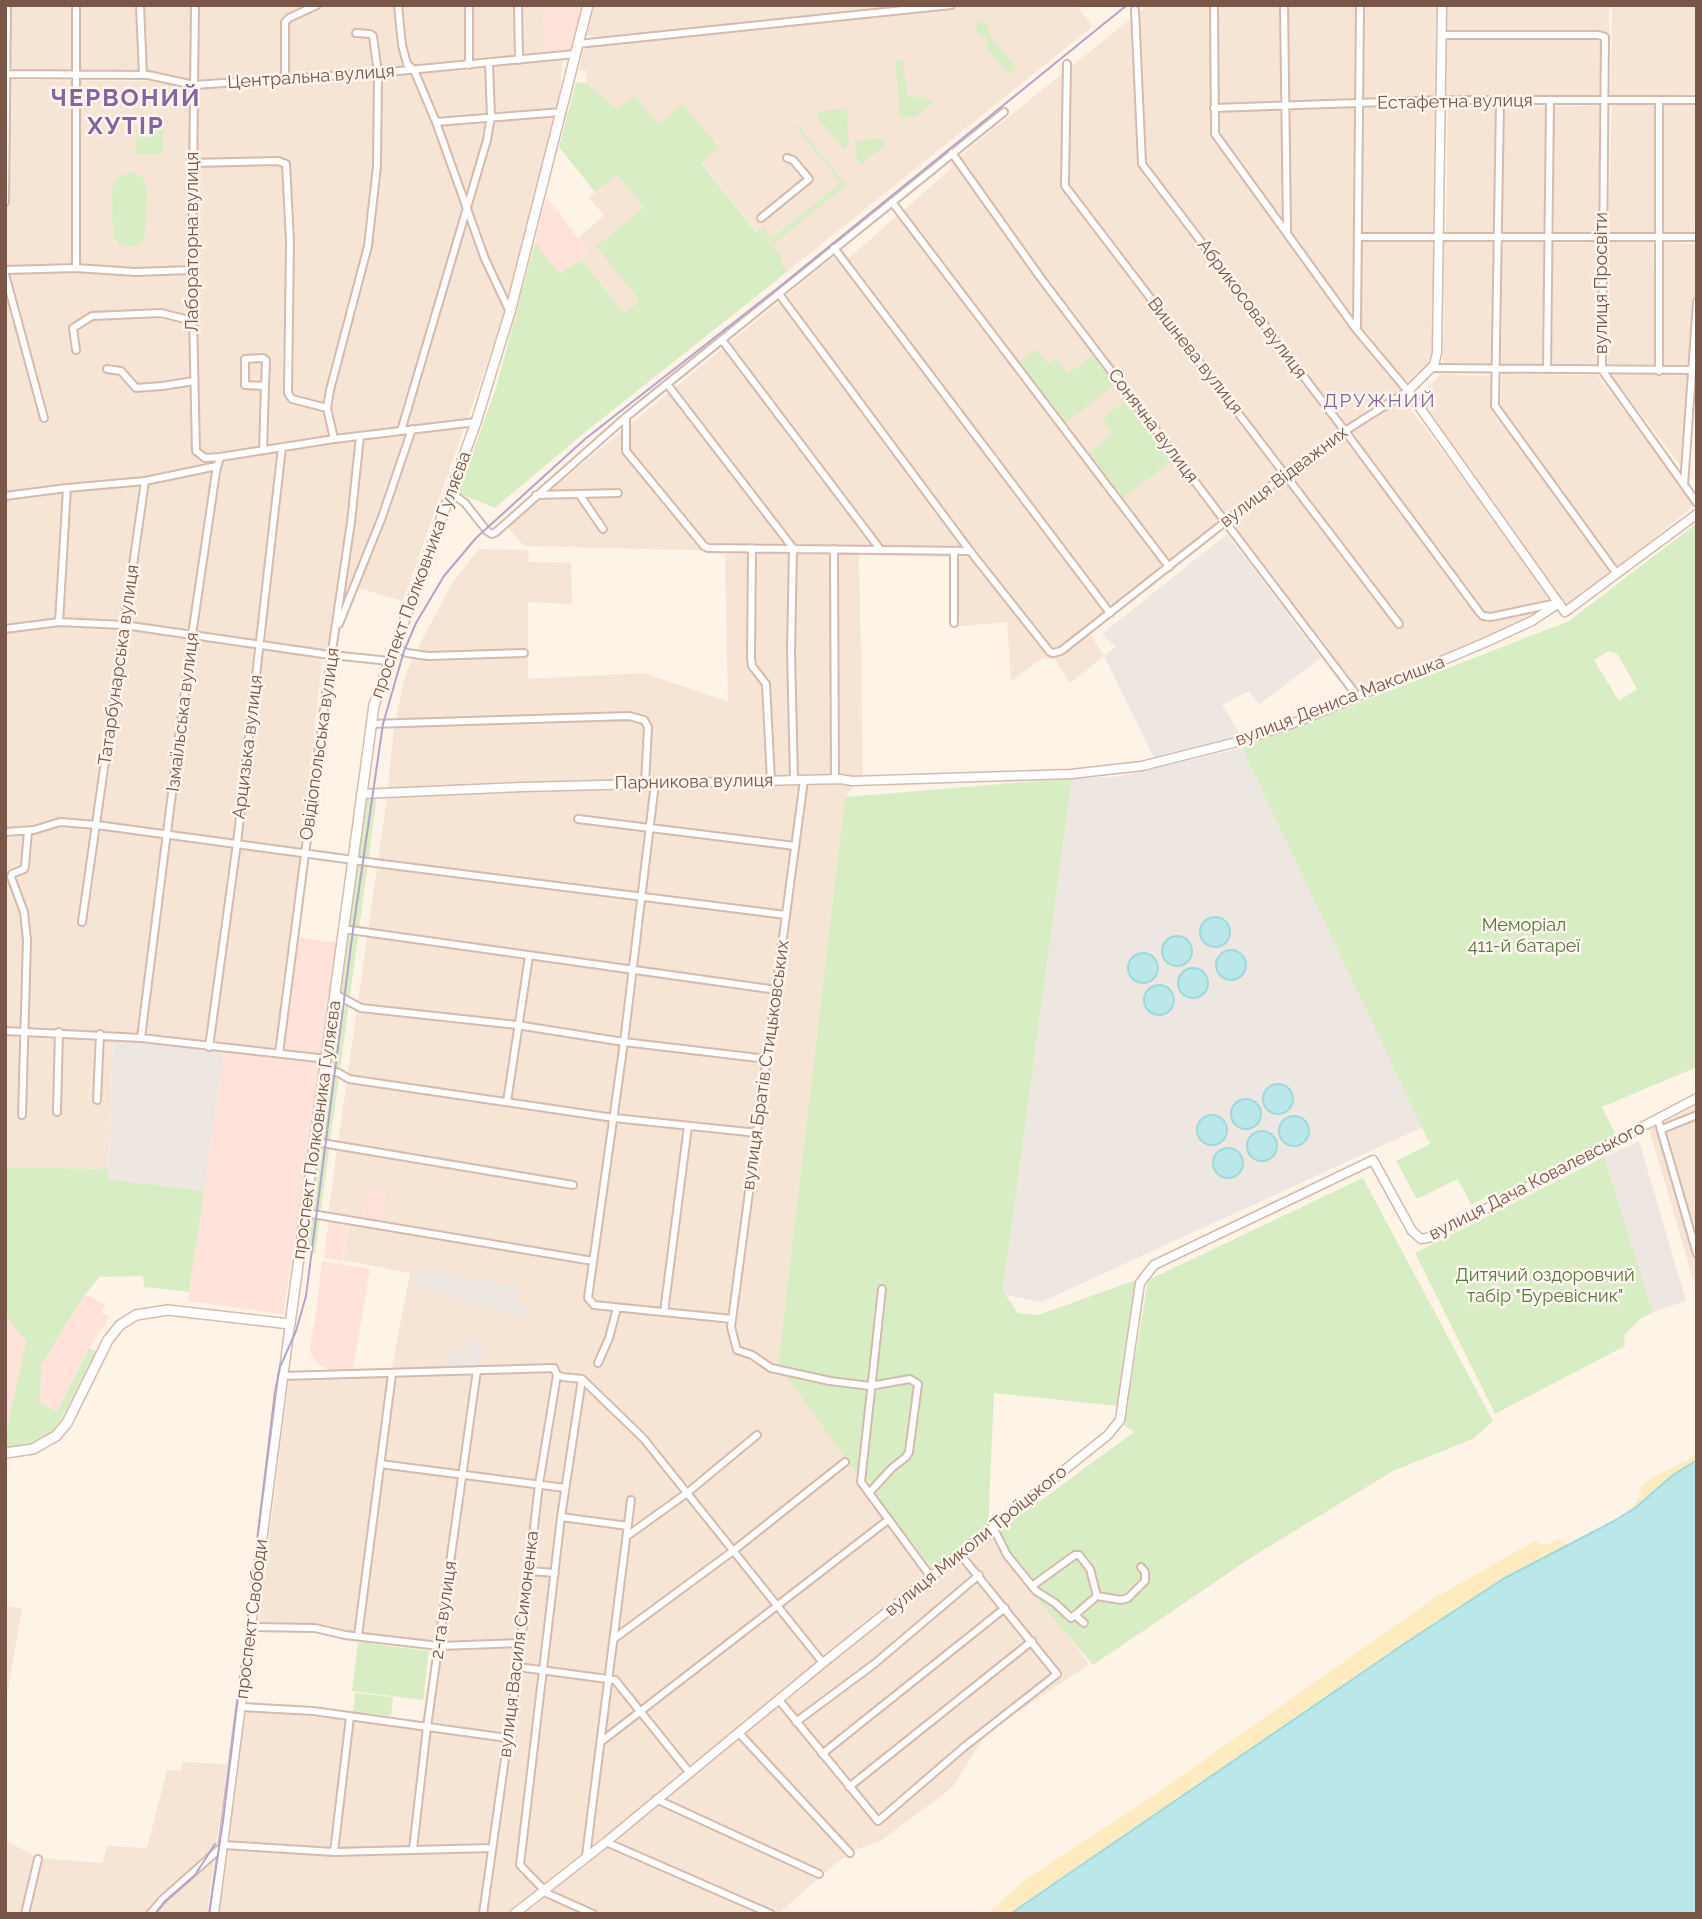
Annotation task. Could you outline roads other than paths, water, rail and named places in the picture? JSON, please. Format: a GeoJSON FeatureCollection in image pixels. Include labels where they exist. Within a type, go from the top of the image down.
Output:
{"type":"FeatureCollection","features":[{"type":"Feature","properties":{"kind":"main road","name":"проспект Полковника Гуляєва"},"geometry":{"type":"LineString","coordinates":[[290,1324],[376,698],[476,422],[510,312],[588,5]]}},
{"type":"Feature","properties":{"kind":"main road"},"geometry":{"type":"LineString","coordinates":[[5,1453],[33,1449],[56,1436],[67,1423],[108,1340],[120,1325],[136,1315],[168,1310],[290,1324]]}},
{"type":"Feature","properties":{"kind":"street"},"geometry":{"type":"LineString","coordinates":[[5,202],[6,5]]}},
{"type":"Feature","properties":{"kind":"street"},"geometry":{"type":"LineString","coordinates":[[76,5],[76,268]]}},
{"type":"Feature","properties":{"kind":"street"},"geometry":{"type":"LineString","coordinates":[[140,5],[143,75]]}},
{"type":"Feature","properties":{"kind":"street","name":"Лабораторна вулиця"},"geometry":{"type":"LineString","coordinates":[[195,5],[192,270],[196,451],[205,458],[220,457]]}},
{"type":"Feature","properties":{"kind":"street"},"geometry":{"type":"LineString","coordinates":[[285,80],[285,22],[317,5]]}},
{"type":"Feature","properties":{"kind":"street"},"geometry":{"type":"LineString","coordinates":[[398,5],[401,45],[407,64],[414,70],[436,121],[485,259],[510,312]]}},
{"type":"Feature","properties":{"kind":"street"},"geometry":{"type":"LineString","coordinates":[[469,5],[469,65]]}},
{"type":"Feature","properties":{"kind":"street"},"geometry":{"type":"LineString","coordinates":[[518,5],[519,60]]}},
{"type":"Feature","properties":{"kind":"street","name":"Центральна вулиця"},"geometry":{"type":"LineString","coordinates":[[6,74],[143,75],[176,79],[194,85],[285,80],[519,60],[728,27],[951,5]]}},
{"type":"Feature","properties":{"kind":"street"},"geometry":{"type":"LineString","coordinates":[[1214,5],[1215,134],[1356,329],[1408,391],[1565,612],[1697,514]]}},
{"type":"Feature","properties":{"kind":"street"},"geometry":{"type":"LineString","coordinates":[[1284,5],[1287,232]]}},
{"type":"Feature","properties":{"kind":"street"},"geometry":{"type":"LineString","coordinates":[[1356,329],[1360,5]]}},
{"type":"Feature","properties":{"kind":"street"},"geometry":{"type":"LineString","coordinates":[[1442,5],[1437,353],[1432,368],[1695,370]]}},
{"type":"Feature","properties":{"kind":"street","name":"Абрикосова вулиця"},"geometry":{"type":"LineString","coordinates":[[1135,10],[1142,164],[1483,616],[1491,617],[1559,603]]}},
{"type":"Feature","properties":{"kind":"street"},"geometry":{"type":"LineString","coordinates":[[334,439],[327,408],[332,378],[368,246],[377,166],[378,73],[373,36],[356,33]]}},
{"type":"Feature","properties":{"kind":"street","name":"вулиця Просвіти"},"geometry":{"type":"LineString","coordinates":[[1443,35],[1603,35],[1607,40],[1602,370],[1697,503]]}},
{"type":"Feature","properties":{"kind":"street"},"geometry":{"type":"LineString","coordinates":[[401,431],[487,140],[491,117],[489,63]]}},
{"type":"Feature","properties":{"kind":"street","name":"Вишнева вулиця"},"geometry":{"type":"LineString","coordinates":[[1067,64],[1065,187],[1399,624]]}},
{"type":"Feature","properties":{"kind":"street","name":"Естафетна вулиця"},"geometry":{"type":"LineString","coordinates":[[1214,108],[1442,100],[1697,100]]}},
{"type":"Feature","properties":{"kind":"street"},"geometry":{"type":"LineString","coordinates":[[1659,100],[1659,370]]}},
{"type":"Feature","properties":{"kind":"street"},"geometry":{"type":"LineString","coordinates":[[1500,101],[1494,369],[1496,409],[1617,574]]}},
{"type":"Feature","properties":{"kind":"street"},"geometry":{"type":"LineString","coordinates":[[1547,369],[1550,101]]}},
{"type":"Feature","properties":{"kind":"street"},"geometry":{"type":"LineString","coordinates":[[436,121],[562,112]]}},
{"type":"Feature","properties":{"kind":"street"},"geometry":{"type":"LineString","coordinates":[[451,493],[465,503],[492,534],[496,532],[626,417],[1004,112]]}},
{"type":"Feature","properties":{"kind":"street","name":"Сонячна вулиця"},"geometry":{"type":"LineString","coordinates":[[952,153],[1040,277],[1358,697]]}},
{"type":"Feature","properties":{"kind":"street"},"geometry":{"type":"LineString","coordinates":[[761,218],[809,179],[793,160],[787,158]]}},
{"type":"Feature","properties":{"kind":"street"},"geometry":{"type":"LineString","coordinates":[[193,163],[278,161],[286,164],[290,241],[288,394],[292,399],[327,408]]}},
{"type":"Feature","properties":{"kind":"street"},"geometry":{"type":"LineString","coordinates":[[892,202],[1169,567]]}},
{"type":"Feature","properties":{"kind":"street"},"geometry":{"type":"LineString","coordinates":[[1358,237],[1697,237]]}},
{"type":"Feature","properties":{"kind":"street"},"geometry":{"type":"LineString","coordinates":[[834,248],[1110,613]]}},
{"type":"Feature","properties":{"kind":"street"},"geometry":{"type":"LineString","coordinates":[[44,418],[5,272],[76,268],[135,272],[192,270]]}},
{"type":"Feature","properties":{"kind":"street"},"geometry":{"type":"LineString","coordinates":[[779,294],[970,551]]}},
{"type":"Feature","properties":{"kind":"street"},"geometry":{"type":"LineString","coordinates":[[1685,485],[1695,370],[1697,302]]}},
{"type":"Feature","properties":{"kind":"street"},"geometry":{"type":"LineString","coordinates":[[76,349],[73,327],[92,316],[161,313],[193,321]]}},
{"type":"Feature","properties":{"kind":"street"},"geometry":{"type":"LineString","coordinates":[[722,340],[880,549]]}},
{"type":"Feature","properties":{"kind":"street"},"geometry":{"type":"LineString","coordinates":[[263,450],[266,360],[246,359],[245,385],[265,386]]}},
{"type":"Feature","properties":{"kind":"street","name":"вулиця Відважних"},"geometry":{"type":"LineString","coordinates":[[970,551],[1049,652],[1061,651],[1286,474],[1345,430],[1408,391],[1432,368]]}},
{"type":"Feature","properties":{"kind":"street"},"geometry":{"type":"LineString","coordinates":[[107,369],[121,371],[136,388],[194,381]]}},
{"type":"Feature","properties":{"kind":"street"},"geometry":{"type":"LineString","coordinates":[[667,384],[793,548],[791,652],[794,780]]}},
{"type":"Feature","properties":{"kind":"street"},"geometry":{"type":"LineString","coordinates":[[626,417],[626,451],[704,546],[714,549],[970,551]]}},
{"type":"Feature","properties":{"kind":"street"},"geometry":{"type":"LineString","coordinates":[[220,457],[334,439],[476,422]]}},
{"type":"Feature","properties":{"kind":"street"},"geometry":{"type":"LineString","coordinates":[[335,633],[382,517],[412,429]]}},
{"type":"Feature","properties":{"kind":"street","name":"Овідіопольська вулиця"},"geometry":{"type":"LineString","coordinates":[[279,1053],[351,522],[360,436]]}},
{"type":"Feature","properties":{"kind":"street","name":"Арцизька вулиця"},"geometry":{"type":"LineString","coordinates":[[209,1047],[237,843],[282,447]]}},
{"type":"Feature","properties":{"kind":"street","name":"Ізмаїльська вулиця"},"geometry":{"type":"LineString","coordinates":[[141,1038],[192,635],[220,457]]}},
{"type":"Feature","properties":{"kind":"street"},"geometry":{"type":"LineString","coordinates":[[5,496],[145,481],[217,467]]}},
{"type":"Feature","properties":{"kind":"street","name":"Татарбунарська вулиця"},"geometry":{"type":"LineString","coordinates":[[82,922],[145,481]]}},
{"type":"Feature","properties":{"kind":"street"},"geometry":{"type":"LineString","coordinates":[[59,622],[67,488]]}},
{"type":"Feature","properties":{"kind":"street"},"geometry":{"type":"LineString","coordinates":[[536,495],[618,493]]}},
{"type":"Feature","properties":{"kind":"street"},"geometry":{"type":"LineString","coordinates":[[579,494],[603,528]]}},
{"type":"Feature","properties":{"kind":"street"},"geometry":{"type":"LineString","coordinates":[[752,548],[751,658],[752,666],[766,684],[771,781]]}},
{"type":"Feature","properties":{"kind":"street"},"geometry":{"type":"LineString","coordinates":[[834,549],[835,779]]}},
{"type":"Feature","properties":{"kind":"street"},"geometry":{"type":"LineString","coordinates":[[954,551],[954,623]]}},
{"type":"Feature","properties":{"kind":"street","name":"вулиця Дениса Максишка"},"geometry":{"type":"LineString","coordinates":[[1027,775],[1077,774],[1142,766],[1241,741],[1358,697],[1484,643],[1532,621],[1559,603]]}},
{"type":"Feature","properties":{"kind":"street"},"geometry":{"type":"LineString","coordinates":[[5,629],[59,622],[124,625],[389,661]]}},
{"type":"Feature","properties":{"kind":"street"},"geometry":{"type":"LineString","coordinates":[[394,647],[407,653],[428,656],[524,653]]}},
{"type":"Feature","properties":{"kind":"street"},"geometry":{"type":"LineString","coordinates":[[371,724],[629,716],[644,720],[648,727],[645,783]]}},
{"type":"Feature","properties":{"kind":"street","name":"Парникова вулиця"},"geometry":{"type":"LineString","coordinates":[[361,794],[645,783],[835,779],[861,781],[1027,775]]}},
{"type":"Feature","properties":{"kind":"street","name":"вулиця Братів Стицьковських"},"geometry":{"type":"LineString","coordinates":[[804,780],[731,1326],[737,1350],[752,1355],[771,1368],[830,1381],[870,1386]]}},
{"type":"Feature","properties":{"kind":"street"},"geometry":{"type":"LineString","coordinates":[[655,783],[624,1042],[588,1298],[594,1305],[732,1319]]}},
{"type":"Feature","properties":{"kind":"street"},"geometry":{"type":"LineString","coordinates":[[578,819],[795,846]]}},
{"type":"Feature","properties":{"kind":"street"},"geometry":{"type":"LineString","coordinates":[[5,832],[28,831],[60,822],[97,825],[786,915]]}},
{"type":"Feature","properties":{"kind":"street"},"geometry":{"type":"LineString","coordinates":[[22,1115],[27,940],[24,912],[11,877],[24,869],[28,831]]}},
{"type":"Feature","properties":{"kind":"street"},"geometry":{"type":"LineString","coordinates":[[343,929],[777,990]]}},
{"type":"Feature","properties":{"kind":"street"},"geometry":{"type":"LineString","coordinates":[[507,1102],[529,956]]}},
{"type":"Feature","properties":{"kind":"street"},"geometry":{"type":"LineString","coordinates":[[335,993],[361,1008],[517,1025],[624,1042],[767,1059]]}},
{"type":"Feature","properties":{"kind":"street"},"geometry":{"type":"LineString","coordinates":[[5,1031],[100,1034],[327,1059]]}},
{"type":"Feature","properties":{"kind":"street"},"geometry":{"type":"LineString","coordinates":[[57,1112],[59,1032]]}},
{"type":"Feature","properties":{"kind":"street"},"geometry":{"type":"LineString","coordinates":[[97,1100],[100,1034]]}},
{"type":"Feature","properties":{"kind":"street"},"geometry":{"type":"LineString","coordinates":[[326,1070],[349,1079],[614,1118],[758,1133]]}},
{"type":"Feature","properties":{"kind":"street","name":"вулиця Дача Ковалевського"},"geometry":{"type":"LineString","coordinates":[[1373,1160],[1412,1231],[1421,1239],[1697,1098]]}},
{"type":"Feature","properties":{"kind":"street"},"geometry":{"type":"LineString","coordinates":[[1662,1129],[1697,1115]]}},
{"type":"Feature","properties":{"kind":"street"},"geometry":{"type":"LineString","coordinates":[[1658,1119],[1697,1254]]}},
{"type":"Feature","properties":{"kind":"street"},"geometry":{"type":"LineString","coordinates":[[664,1312],[688,1126]]}},
{"type":"Feature","properties":{"kind":"street"},"geometry":{"type":"LineString","coordinates":[[316,1142],[573,1185]]}},
{"type":"Feature","properties":{"kind":"street","name":"вулиця Миколи Троїцького"},"geometry":{"type":"LineString","coordinates":[[514,1914],[1108,1435],[1120,1420],[1138,1293],[1140,1283],[1149,1269],[1373,1160]]}},
{"type":"Feature","properties":{"kind":"street"},"geometry":{"type":"LineString","coordinates":[[306,1213],[593,1261]]}},
{"type":"Feature","properties":{"kind":"street"},"geometry":{"type":"LineString","coordinates":[[882,1289],[861,1482],[930,1577]]}},
{"type":"Feature","properties":{"kind":"street"},"geometry":{"type":"LineString","coordinates":[[598,1363],[609,1338],[617,1308]]}},
{"type":"Feature","properties":{"kind":"street","name":"проспект Свободи"},"geometry":{"type":"LineString","coordinates":[[214,1914],[290,1324]]}},
{"type":"Feature","properties":{"kind":"street"},"geometry":{"type":"LineString","coordinates":[[282,1376],[554,1368],[557,1375],[570,1379],[582,1378],[643,1438],[824,1663]]}},
{"type":"Feature","properties":{"kind":"street","name":"2-га вулиця"},"geometry":{"type":"LineString","coordinates":[[413,1849],[427,1727],[477,1370]]}},
{"type":"Feature","properties":{"kind":"street"},"geometry":{"type":"LineString","coordinates":[[358,1636],[391,1374]]}},
{"type":"Feature","properties":{"kind":"street","name":"вулиця Василя Симоненка"},"geometry":{"type":"LineString","coordinates":[[483,1914],[518,1667],[539,1484],[557,1375]]}},
{"type":"Feature","properties":{"kind":"street","name":"вулиця Василя Симоненка"},"geometry":{"type":"LineString","coordinates":[[543,1890],[520,1865],[561,1517],[582,1378]]}},
{"type":"Feature","properties":{"kind":"street"},"geometry":{"type":"LineString","coordinates":[[869,1493],[909,1451],[918,1389],[915,1381],[910,1379],[870,1386]]}},
{"type":"Feature","properties":{"kind":"street"},"geometry":{"type":"LineString","coordinates":[[627,1536],[687,1493],[757,1435]]}},
{"type":"Feature","properties":{"kind":"street"},"geometry":{"type":"LineString","coordinates":[[615,1638],[733,1551],[845,1462]]}},
{"type":"Feature","properties":{"kind":"street"},"geometry":{"type":"LineString","coordinates":[[380,1464],[565,1488]]}},
{"type":"Feature","properties":{"kind":"street"},"geometry":{"type":"LineString","coordinates":[[586,1856],[603,1741],[631,1500]]}},
{"type":"Feature","properties":{"kind":"street"},"geometry":{"type":"LineString","coordinates":[[561,1517],[628,1526]]}},
{"type":"Feature","properties":{"kind":"street"},"geometry":{"type":"LineString","coordinates":[[603,1741],[776,1604],[888,1520]]}},
{"type":"Feature","properties":{"kind":"street"},"geometry":{"type":"LineString","coordinates":[[993,1527],[1007,1555],[1032,1586],[1071,1618],[1097,1596]]}},
{"type":"Feature","properties":{"kind":"street"},"geometry":{"type":"LineString","coordinates":[[779,1700],[877,1821],[1057,1674],[960,1554]]}},
{"type":"Feature","properties":{"kind":"street"},"geometry":{"type":"LineString","coordinates":[[1032,1586],[1077,1554],[1090,1569],[1097,1596]]}},
{"type":"Feature","properties":{"kind":"street"},"geometry":{"type":"LineString","coordinates":[[1097,1596],[1121,1600],[1128,1598],[1145,1581],[1146,1576],[1141,1567]]}},
{"type":"Feature","properties":{"kind":"street"},"geometry":{"type":"LineString","coordinates":[[530,1571],[555,1573]]}},
{"type":"Feature","properties":{"kind":"street"},"geometry":{"type":"LineString","coordinates":[[796,1722],[874,1664],[979,1575]]}},
{"type":"Feature","properties":{"kind":"street"},"geometry":{"type":"LineString","coordinates":[[822,1754],[1005,1608]]}},
{"type":"Feature","properties":{"kind":"street"},"geometry":{"type":"LineString","coordinates":[[1076,1615],[1084,1623]]}},
{"type":"Feature","properties":{"kind":"street"},"geometry":{"type":"LineString","coordinates":[[253,1627],[309,1627],[439,1646],[521,1643]]}},
{"type":"Feature","properties":{"kind":"street"},"geometry":{"type":"LineString","coordinates":[[849,1787],[1032,1641]]}},
{"type":"Feature","properties":{"kind":"street"},"geometry":{"type":"LineString","coordinates":[[518,1667],[615,1680],[689,1772]]}},
{"type":"Feature","properties":{"kind":"street"},"geometry":{"type":"LineString","coordinates":[[242,1707],[313,1711],[507,1738]]}},
{"type":"Feature","properties":{"kind":"street"},"geometry":{"type":"LineString","coordinates":[[334,1852],[350,1717]]}},
{"type":"Feature","properties":{"kind":"street"},"geometry":{"type":"LineString","coordinates":[[738,1732],[850,1853]]}},
{"type":"Feature","properties":{"kind":"street"},"geometry":{"type":"LineString","coordinates":[[656,1799],[819,1874]]}},
{"type":"Feature","properties":{"kind":"street"},"geometry":{"type":"LineString","coordinates":[[606,1842],[771,1914]]}},
{"type":"Feature","properties":{"kind":"street"},"geometry":{"type":"LineString","coordinates":[[150,1914],[163,1899],[224,1845],[334,1852],[492,1848]]}},
{"type":"Feature","properties":{"kind":"street"},"geometry":{"type":"LineString","coordinates":[[25,1914],[38,1859]]}},
{"type":"Feature","properties":{"kind":"street"},"geometry":{"type":"LineString","coordinates":[[543,1890],[593,1914]]}},
{"type":"Feature","properties":{"kind":"water"},"geometry":{"type":"Polygon","coordinates":[[[1215,917],[1226,921],[1230,932],[1226,943],[1215,947],[1204,943],[1200,932],[1204,921],[1215,917]]]}},
{"type":"Feature","properties":{"kind":"water"},"geometry":{"type":"Polygon","coordinates":[[[1177,936],[1188,940],[1192,951],[1188,962],[1177,966],[1166,962],[1162,951],[1166,940],[1177,936]]]}},
{"type":"Feature","properties":{"kind":"water"},"geometry":{"type":"Polygon","coordinates":[[[1231,950],[1242,954],[1246,965],[1242,976],[1231,980],[1220,976],[1216,965],[1220,954],[1231,950]]]}},
{"type":"Feature","properties":{"kind":"water"},"geometry":{"type":"Polygon","coordinates":[[[1143,953],[1154,957],[1158,968],[1154,979],[1143,983],[1132,979],[1128,968],[1132,957],[1143,953]]]}},
{"type":"Feature","properties":{"kind":"water"},"geometry":{"type":"Polygon","coordinates":[[[1193,968],[1204,972],[1208,983],[1204,994],[1193,998],[1182,994],[1178,983],[1182,972],[1193,968]]]}},
{"type":"Feature","properties":{"kind":"water"},"geometry":{"type":"Polygon","coordinates":[[[1159,985],[1170,989],[1174,1000],[1170,1011],[1159,1015],[1148,1011],[1144,1000],[1148,989],[1159,985]]]}},
{"type":"Feature","properties":{"kind":"water"},"geometry":{"type":"Polygon","coordinates":[[[1278,1084],[1289,1088],[1293,1099],[1289,1110],[1278,1114],[1267,1110],[1263,1099],[1267,1088],[1278,1084]]]}},
{"type":"Feature","properties":{"kind":"water"},"geometry":{"type":"Polygon","coordinates":[[[1246,1099],[1257,1103],[1261,1114],[1257,1125],[1246,1129],[1235,1125],[1231,1114],[1235,1103],[1246,1099]]]}},
{"type":"Feature","properties":{"kind":"water"},"geometry":{"type":"Polygon","coordinates":[[[1212,1115],[1223,1119],[1227,1130],[1223,1141],[1212,1145],[1201,1141],[1197,1130],[1201,1119],[1212,1115]]]}},
{"type":"Feature","properties":{"kind":"water"},"geometry":{"type":"Polygon","coordinates":[[[1294,1116],[1305,1120],[1309,1131],[1305,1142],[1294,1146],[1283,1142],[1279,1131],[1283,1120],[1294,1116]]]}},
{"type":"Feature","properties":{"kind":"water"},"geometry":{"type":"Polygon","coordinates":[[[1262,1131],[1273,1135],[1277,1146],[1273,1157],[1262,1161],[1251,1157],[1247,1146],[1251,1135],[1262,1131]]]}},
{"type":"Feature","properties":{"kind":"water"},"geometry":{"type":"Polygon","coordinates":[[[1228,1148],[1239,1152],[1243,1163],[1239,1174],[1228,1178],[1217,1174],[1213,1163],[1217,1152],[1228,1148]]]}},
{"type":"Feature","properties":{"kind":"water"},"geometry":{"type":"Polygon","coordinates":[[[1697,1460],[1697,1914],[1010,1914],[1407,1642],[1503,1579],[1635,1508],[1673,1475],[1697,1460]]]}},
{"type":"Feature","properties":{"kind":"tram line"},"geometry":{"type":"LineString","coordinates":[[209,1914],[223,1821],[275,1392],[280,1367],[296,1331],[306,1296],[353,930],[383,724],[404,651],[416,623],[444,576],[476,538],[585,439],[778,288],[1127,5]]}},
{"type":"Feature","properties":{"kind":"tram line"},"geometry":{"type":"LineString","coordinates":[[155,1914],[164,1902],[195,1875],[215,1844]]}},
{"type":"Feature","properties":{"kind":"district","name":"ЧЕРВОНИЙ ХУТІР"},"geometry":{"type":"Point","coordinates":[126,113]}},
{"type":"Feature","properties":{"kind":"district","name":"ДРУЖНИЙ"},"geometry":{"type":"Point","coordinates":[1380,401]}},
{"type":"Feature","properties":{"kind":"park label","name":"Меморіал 411-й батареї"},"geometry":{"type":"Point","coordinates":[1524,936]}},
{"type":"Feature","properties":{"kind":"park label","name":"Дитячий оздоровчий табір \"Буревісник\""},"geometry":{"type":"Point","coordinates":[1545,1286]}}]}
